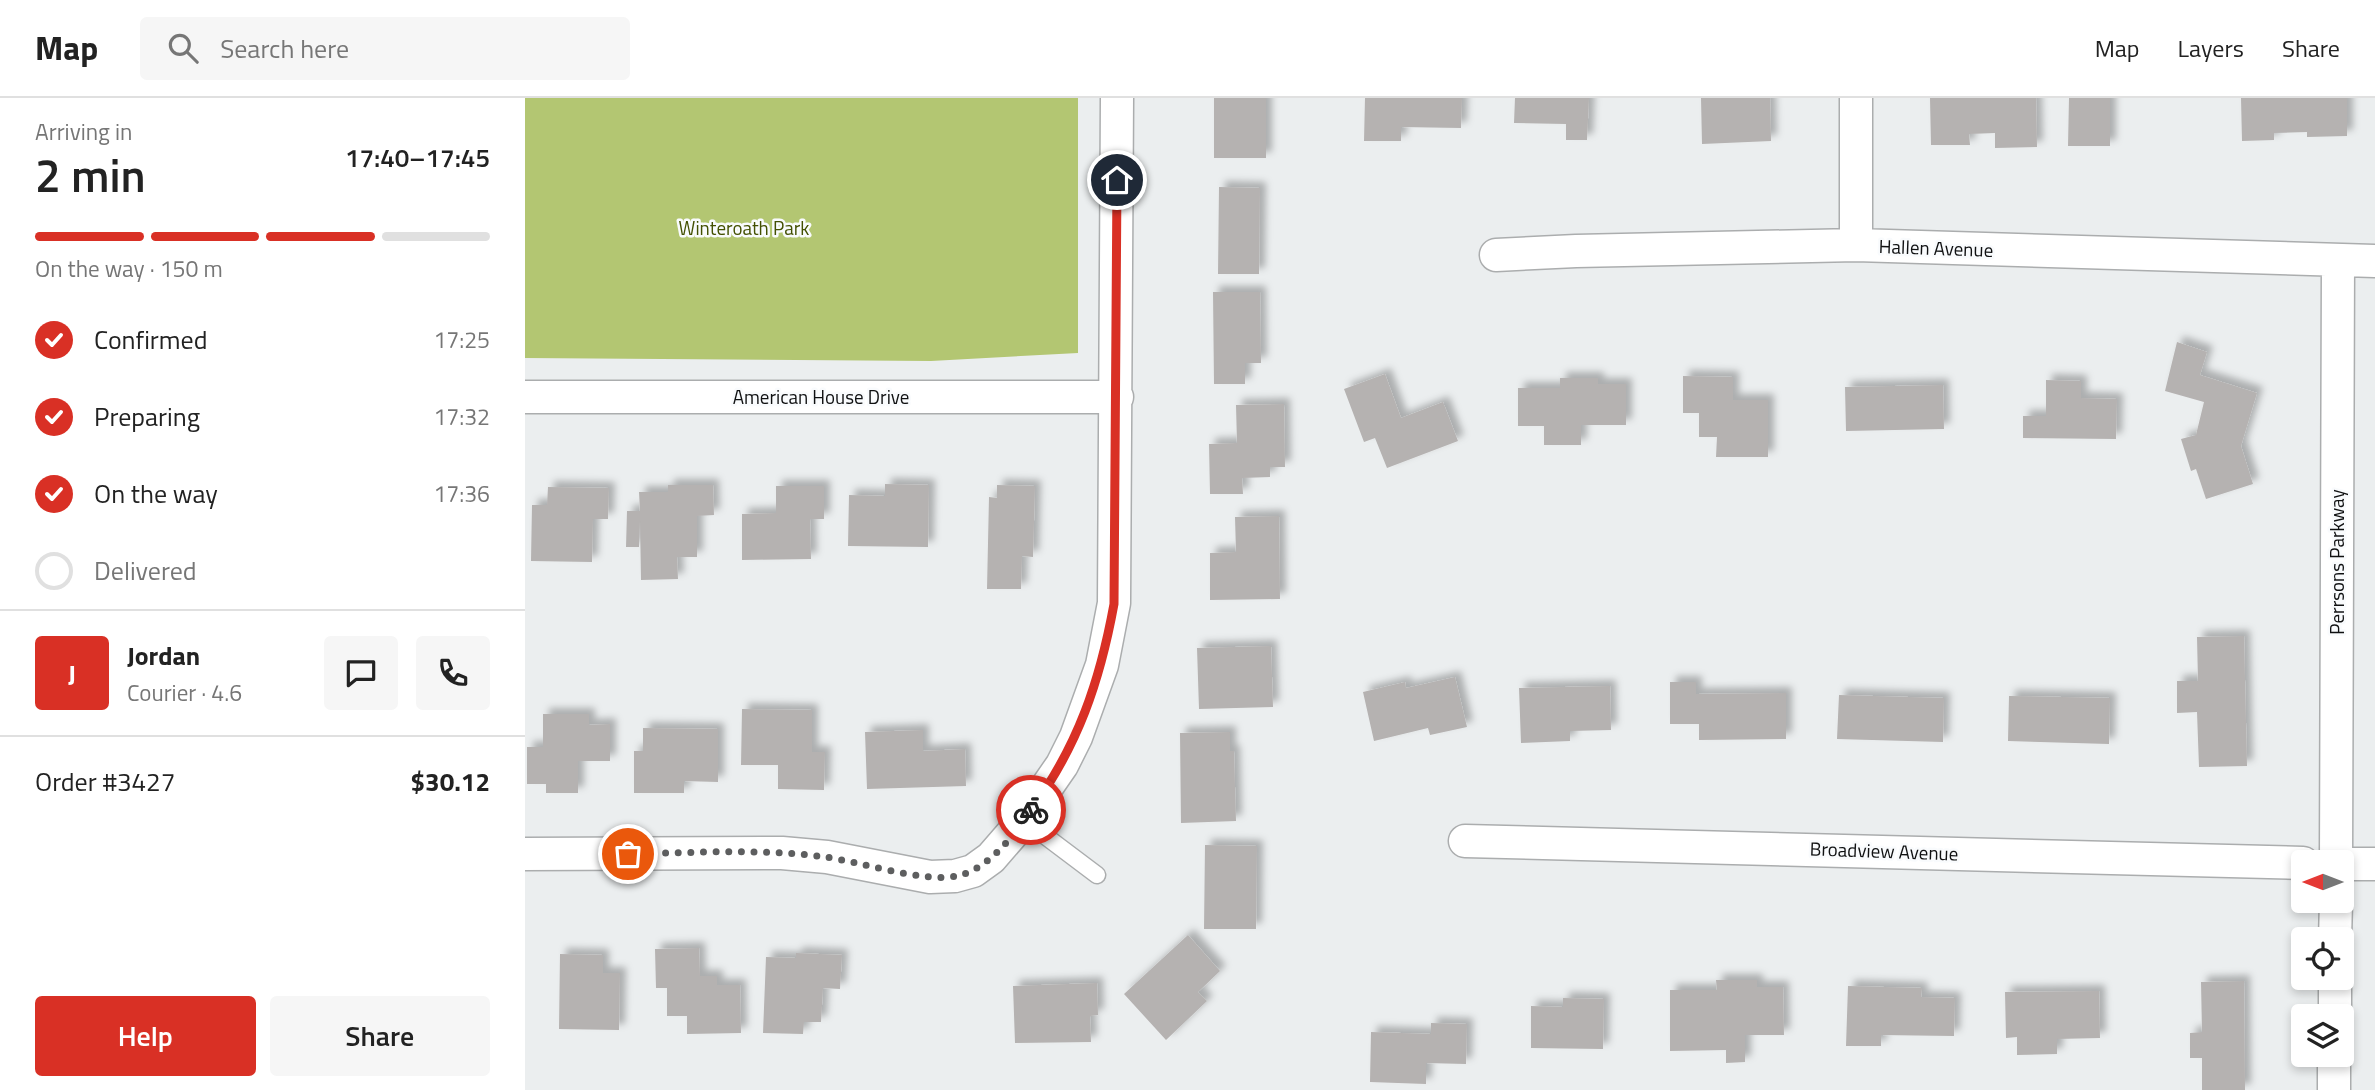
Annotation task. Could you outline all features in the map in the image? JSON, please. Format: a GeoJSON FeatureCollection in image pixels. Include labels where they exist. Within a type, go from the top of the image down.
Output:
{"type":"FeatureCollection","features":[{"type":"Feature","properties":{"kind":"street"},"geometry":{"type":"LineString","coordinates":[[525,854],[782,853],[827,857],[930,877],[955,876],[973,871],[991,858],[1024,820],[1062,765],[1076,737],[1090,702],[1108,638],[1114,604],[1117,98]]}},
{"type":"Feature","properties":{"kind":"street"},"geometry":{"type":"LineString","coordinates":[[1856,98],[1856,245]]}},
{"type":"Feature","properties":{"kind":"street","name":"Hallen Avenue"},"geometry":{"type":"LineString","coordinates":[[1496,255],[1856,245],[2375,261]]}},
{"type":"Feature","properties":{"kind":"street","name":"Perrsons Parkway"},"geometry":{"type":"LineString","coordinates":[[2336,850],[2338,261]]}},
{"type":"Feature","properties":{"kind":"street","name":"American House Drive"},"geometry":{"type":"LineString","coordinates":[[525,397],[1117,397]]}},
{"type":"Feature","properties":{"kind":"street","name":"Broadview Avenue"},"geometry":{"type":"LineString","coordinates":[[1465,841],[2291,863]]}},
{"type":"Feature","properties":{"kind":"street"},"geometry":{"type":"LineString","coordinates":[[2354,864],[2375,864]]}},
{"type":"Feature","properties":{"kind":"street"},"geometry":{"type":"LineString","coordinates":[[2334,1067],[2334,1090]]}},
{"type":"Feature","properties":{"kind":"lane"},"geometry":{"type":"LineString","coordinates":[[1024,820],[1097,875]]}},
{"type":"Feature","properties":{"kind":"green space","name":"Winteroath Park"},"geometry":{"type":"Polygon","coordinates":[[[525,98],[1078,98],[1078,353],[931,361],[525,358],[525,98]]]}},
{"type":"Feature","properties":{"kind":"building"},"geometry":{"type":"Polygon","coordinates":[[[1214,98],[1266,98],[1266,158],[1214,158],[1214,98]]]}},
{"type":"Feature","properties":{"kind":"building"},"geometry":{"type":"Polygon","coordinates":[[[1365,98],[1462,98],[1461,128],[1401,127],[1401,141],[1364,141],[1365,98]]]}},
{"type":"Feature","properties":{"kind":"building"},"geometry":{"type":"Polygon","coordinates":[[[1515,98],[1589,98],[1587,140],[1566,140],[1566,124],[1514,123],[1515,98]]]}},
{"type":"Feature","properties":{"kind":"building"},"geometry":{"type":"Polygon","coordinates":[[[1701,98],[1770,98],[1771,141],[1702,144],[1701,98]]]}},
{"type":"Feature","properties":{"kind":"building"},"geometry":{"type":"Polygon","coordinates":[[[1930,98],[2036,98],[2037,147],[1995,148],[1995,133],[1969,134],[1970,145],[1931,145],[1930,98]]]}},
{"type":"Feature","properties":{"kind":"building"},"geometry":{"type":"Polygon","coordinates":[[[2069,98],[2110,98],[2110,146],[2068,146],[2069,98]]]}},
{"type":"Feature","properties":{"kind":"building"},"geometry":{"type":"Polygon","coordinates":[[[2241,98],[2347,98],[2347,136],[2307,137],[2307,132],[2274,133],[2274,140],[2242,141],[2241,98]]]}},
{"type":"Feature","properties":{"kind":"building"},"geometry":{"type":"Polygon","coordinates":[[[1219,187],[1260,188],[1259,274],[1218,274],[1219,187]]]}},
{"type":"Feature","properties":{"kind":"building"},"geometry":{"type":"Polygon","coordinates":[[[1213,292],[1260,292],[1261,363],[1245,363],[1245,384],[1214,384],[1213,292]]]}},
{"type":"Feature","properties":{"kind":"building"},"geometry":{"type":"Polygon","coordinates":[[[2177,342],[2207,352],[2200,375],[2257,393],[2241,446],[2253,484],[2206,499],[2196,469],[2191,471],[2181,439],[2196,435],[2204,402],[2165,391],[2177,342]]]}},
{"type":"Feature","properties":{"kind":"building"},"geometry":{"type":"Polygon","coordinates":[[[1385,374],[1401,418],[1443,402],[1458,441],[1387,468],[1375,438],[1364,442],[1344,389],[1385,374]]]}},
{"type":"Feature","properties":{"kind":"building"},"geometry":{"type":"Polygon","coordinates":[[[1683,376],[1733,377],[1733,400],[1768,400],[1768,457],[1716,457],[1717,437],[1699,437],[1699,413],[1683,413],[1683,376]]]}},
{"type":"Feature","properties":{"kind":"building"},"geometry":{"type":"Polygon","coordinates":[[[1560,378],[1598,378],[1598,384],[1626,384],[1626,425],[1581,425],[1581,445],[1544,445],[1544,426],[1518,426],[1518,388],[1560,388],[1560,378]]]}},
{"type":"Feature","properties":{"kind":"building"},"geometry":{"type":"Polygon","coordinates":[[[2046,380],[2081,381],[2081,398],[2117,399],[2116,439],[2023,438],[2023,416],[2046,416],[2046,380]]]}},
{"type":"Feature","properties":{"kind":"building"},"geometry":{"type":"Polygon","coordinates":[[[1943,385],[1944,429],[1846,431],[1845,387],[1943,385]]]}},
{"type":"Feature","properties":{"kind":"building"},"geometry":{"type":"Polygon","coordinates":[[[1284,404],[1285,467],[1270,467],[1270,477],[1242,478],[1243,494],[1210,494],[1209,444],[1237,443],[1236,405],[1284,404]]]}},
{"type":"Feature","properties":{"kind":"building"},"geometry":{"type":"Polygon","coordinates":[[[885,484],[929,485],[928,547],[848,546],[849,495],[885,496],[885,484]]]}},
{"type":"Feature","properties":{"kind":"building"},"geometry":{"type":"Polygon","coordinates":[[[668,485],[713,485],[714,515],[697,516],[697,557],[677,557],[678,579],[641,580],[640,521],[639,547],[626,547],[627,511],[640,511],[639,492],[668,492],[668,485]]]}},
{"type":"Feature","properties":{"kind":"building"},"geometry":{"type":"Polygon","coordinates":[[[997,485],[1035,486],[1033,557],[1022,556],[1021,589],[987,589],[989,497],[997,498],[997,485]]]}},
{"type":"Feature","properties":{"kind":"building"},"geometry":{"type":"Polygon","coordinates":[[[776,486],[824,486],[824,519],[810,519],[811,559],[742,560],[742,514],[776,513],[776,486]]]}},
{"type":"Feature","properties":{"kind":"building"},"geometry":{"type":"Polygon","coordinates":[[[548,487],[609,488],[608,519],[593,519],[592,562],[531,561],[532,505],[547,505],[548,487]]]}},
{"type":"Feature","properties":{"kind":"building"},"geometry":{"type":"Polygon","coordinates":[[[1279,516],[1280,599],[1210,600],[1210,553],[1236,552],[1235,517],[1279,516]]]}},
{"type":"Feature","properties":{"kind":"building"},"geometry":{"type":"Polygon","coordinates":[[[2244,636],[2247,766],[2199,767],[2197,712],[2177,713],[2177,681],[2198,681],[2197,637],[2244,636]]]}},
{"type":"Feature","properties":{"kind":"building"},"geometry":{"type":"Polygon","coordinates":[[[1271,646],[1273,707],[1199,709],[1197,648],[1271,646]]]}},
{"type":"Feature","properties":{"kind":"building"},"geometry":{"type":"Polygon","coordinates":[[[1455,677],[1467,727],[1430,735],[1428,728],[1374,741],[1363,692],[1405,682],[1406,688],[1455,677]]]}},
{"type":"Feature","properties":{"kind":"building"},"geometry":{"type":"Polygon","coordinates":[[[1670,682],[1696,682],[1696,694],[1786,693],[1786,739],[1699,740],[1699,724],[1670,724],[1670,682]]]}},
{"type":"Feature","properties":{"kind":"building"},"geometry":{"type":"Polygon","coordinates":[[[1610,686],[1611,730],[1570,731],[1570,741],[1521,743],[1519,688],[1610,686]]]}},
{"type":"Feature","properties":{"kind":"building"},"geometry":{"type":"Polygon","coordinates":[[[1839,695],[1944,698],[1943,742],[1837,739],[1839,695]]]}},
{"type":"Feature","properties":{"kind":"building"},"geometry":{"type":"Polygon","coordinates":[[[2009,696],[2110,698],[2109,744],[2008,741],[2009,696]]]}},
{"type":"Feature","properties":{"kind":"building"},"geometry":{"type":"Polygon","coordinates":[[[742,709],[812,710],[812,752],[825,752],[824,790],[778,789],[778,765],[741,765],[742,709]]]}},
{"type":"Feature","properties":{"kind":"building"},"geometry":{"type":"Polygon","coordinates":[[[543,714],[589,714],[589,725],[610,724],[610,761],[578,761],[578,793],[546,793],[546,784],[527,784],[527,747],[543,747],[543,714]]]}},
{"type":"Feature","properties":{"kind":"building"},"geometry":{"type":"Polygon","coordinates":[[[643,728],[718,729],[718,782],[684,781],[684,793],[634,793],[634,751],[643,751],[643,728]]]}},
{"type":"Feature","properties":{"kind":"building"},"geometry":{"type":"Polygon","coordinates":[[[923,730],[923,751],[965,749],[966,786],[867,789],[865,732],[923,730]]]}},
{"type":"Feature","properties":{"kind":"building"},"geometry":{"type":"Polygon","coordinates":[[[1230,732],[1230,751],[1234,751],[1236,821],[1181,823],[1180,733],[1230,732]]]}},
{"type":"Feature","properties":{"kind":"building"},"geometry":{"type":"Polygon","coordinates":[[[1205,845],[1257,846],[1256,929],[1204,929],[1205,845]]]}},
{"type":"Feature","properties":{"kind":"building"},"geometry":{"type":"Polygon","coordinates":[[[1188,935],[1220,971],[1198,992],[1207,1001],[1166,1040],[1124,994],[1188,935]]]}},
{"type":"Feature","properties":{"kind":"building"},"geometry":{"type":"Polygon","coordinates":[[[699,948],[700,976],[717,976],[717,985],[740,985],[741,1033],[687,1034],[687,1016],[667,1016],[667,988],[656,988],[655,949],[699,948]]]}},
{"type":"Feature","properties":{"kind":"building"},"geometry":{"type":"Polygon","coordinates":[[[796,953],[842,955],[840,989],[823,988],[821,1022],[804,1022],[803,1034],[763,1033],[766,957],[796,958],[796,953]]]}},
{"type":"Feature","properties":{"kind":"building"},"geometry":{"type":"Polygon","coordinates":[[[560,954],[603,955],[603,973],[620,973],[619,1030],[559,1029],[560,954]]]}},
{"type":"Feature","properties":{"kind":"building"},"geometry":{"type":"Polygon","coordinates":[[[1716,980],[1757,980],[1757,987],[1783,987],[1784,1035],[1745,1035],[1745,1062],[1726,1063],[1726,1050],[1670,1051],[1670,990],[1717,990],[1716,980]]]}},
{"type":"Feature","properties":{"kind":"building"},"geometry":{"type":"Polygon","coordinates":[[[2244,981],[2245,1090],[2202,1090],[2202,1058],[2190,1058],[2190,1033],[2202,1032],[2201,982],[2244,981]]]}},
{"type":"Feature","properties":{"kind":"building"},"geometry":{"type":"Polygon","coordinates":[[[1097,983],[1098,1015],[1090,1016],[1091,1042],[1015,1043],[1013,986],[1097,983]]]}},
{"type":"Feature","properties":{"kind":"building"},"geometry":{"type":"Polygon","coordinates":[[[1848,986],[1922,988],[1921,997],[1955,998],[1954,1036],[1881,1035],[1881,1046],[1846,1046],[1848,986]]]}},
{"type":"Feature","properties":{"kind":"building"},"geometry":{"type":"Polygon","coordinates":[[[2099,991],[2100,1038],[2057,1039],[2057,1054],[2017,1055],[2017,1037],[2006,1038],[2005,992],[2099,991]]]}},
{"type":"Feature","properties":{"kind":"building"},"geometry":{"type":"Polygon","coordinates":[[[1563,998],[1604,999],[1603,1049],[1531,1048],[1531,1006],[1563,1007],[1563,998]]]}},
{"type":"Feature","properties":{"kind":"building"},"geometry":{"type":"Polygon","coordinates":[[[1431,1023],[1467,1024],[1466,1064],[1426,1063],[1426,1084],[1370,1082],[1371,1032],[1431,1034],[1431,1023]]]}},
{"type":"Feature","properties":{"kind":"way so far"},"geometry":{"type":"LineString","coordinates":[[628,854],[782,853],[827,857],[930,877],[955,876],[973,871],[991,858],[1031,810]]}},
{"type":"Feature","properties":{"kind":"route"},"geometry":{"type":"LineString","coordinates":[[1031,810],[1062,765],[1076,737],[1101,665],[1114,604],[1117,180]]}}]}
